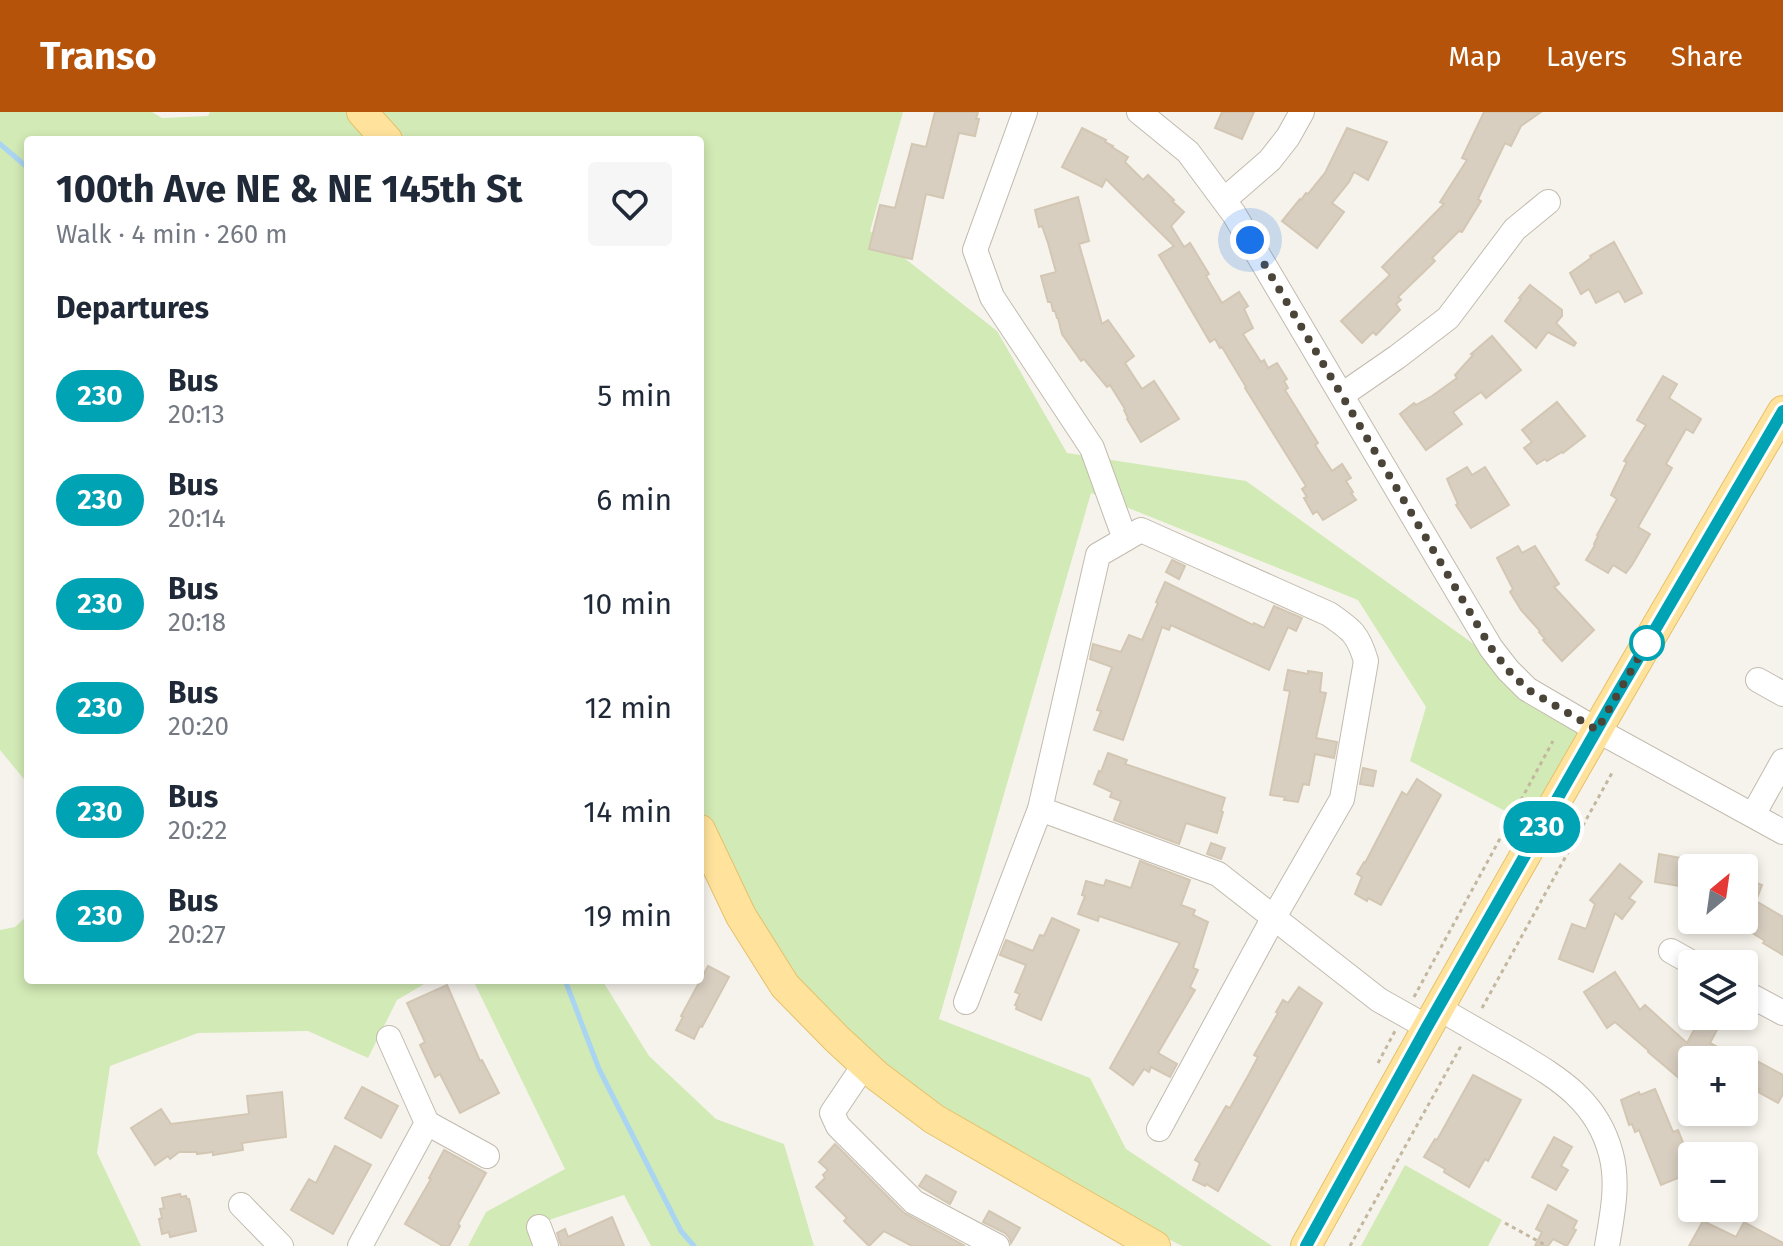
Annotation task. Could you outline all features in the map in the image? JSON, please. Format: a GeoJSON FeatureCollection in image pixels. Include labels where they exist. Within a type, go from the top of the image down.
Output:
{"type":"FeatureCollection","features":[{"type":"Feature","properties":{"kind":"main road"},"geometry":{"type":"LineString","coordinates":[[362,112],[383,136]]}},
{"type":"Feature","properties":{"kind":"main road"},"geometry":{"type":"LineString","coordinates":[[1306,1246],[1423,1016],[1597,730],[1783,411]]}},
{"type":"Feature","properties":{"kind":"main road"},"geometry":{"type":"LineString","coordinates":[[704,838],[741,916],[785,986],[877,1076],[934,1119],[1155,1246]]}},
{"type":"Feature","properties":{"kind":"street"},"geometry":{"type":"LineString","coordinates":[[1025,112],[975,250],[992,297],[1092,448],[1125,539]]}},
{"type":"Feature","properties":{"kind":"street"},"geometry":{"type":"LineString","coordinates":[[1139,112],[1188,152],[1224,200],[1491,648],[1508,670],[1527,689],[1783,832]]}},
{"type":"Feature","properties":{"kind":"street"},"geometry":{"type":"LineString","coordinates":[[1224,200],[1270,160],[1302,112]]}},
{"type":"Feature","properties":{"kind":"street"},"geometry":{"type":"LineString","coordinates":[[1342,395],[1448,318],[1515,229],[1548,202]]}},
{"type":"Feature","properties":{"kind":"street"},"geometry":{"type":"LineString","coordinates":[[966,1002],[1040,809],[1098,555],[1141,530],[1329,614],[1350,629],[1360,642],[1366,661],[1342,799],[1159,1129]]}},
{"type":"Feature","properties":{"kind":"street"},"geometry":{"type":"LineString","coordinates":[[1758,680],[1783,694]]}},
{"type":"Feature","properties":{"kind":"street"},"geometry":{"type":"LineString","coordinates":[[1753,815],[1783,761]]}},
{"type":"Feature","properties":{"kind":"street"},"geometry":{"type":"LineString","coordinates":[[1040,809],[1218,874],[1379,1000],[1423,1016],[1560,1079],[1585,1103],[1601,1126],[1612,1157],[1615,1200],[1607,1246]]}},
{"type":"Feature","properties":{"kind":"street"},"geometry":{"type":"LineString","coordinates":[[1671,951],[1678,955]]}},
{"type":"Feature","properties":{"kind":"street"},"geometry":{"type":"LineString","coordinates":[[1758,1000],[1783,1013]]}},
{"type":"Feature","properties":{"kind":"street"},"geometry":{"type":"LineString","coordinates":[[389,1038],[427,1123],[487,1156]]}},
{"type":"Feature","properties":{"kind":"street"},"geometry":{"type":"LineString","coordinates":[[865,1064],[832,1113],[838,1126],[914,1202],[997,1246]]}},
{"type":"Feature","properties":{"kind":"street"},"geometry":{"type":"LineString","coordinates":[[360,1246],[427,1123]]}},
{"type":"Feature","properties":{"kind":"street"},"geometry":{"type":"LineString","coordinates":[[241,1205],[281,1246]]}},
{"type":"Feature","properties":{"kind":"path"},"geometry":{"type":"LineString","coordinates":[[1375,1069],[1423,1016],[1553,741]]}},
{"type":"Feature","properties":{"kind":"path"},"geometry":{"type":"LineString","coordinates":[[1505,1223],[1547,1246]]}},
{"type":"Feature","properties":{"kind":"green space"},"geometry":{"type":"Polygon","coordinates":[[[0,112],[152,112],[162,118],[208,116],[210,112],[903,112],[870,231],[997,331],[1067,453],[1246,481],[1595,731],[1541,830],[1410,761],[1426,707],[1358,600],[1091,493],[939,1019],[1090,1078],[1126,1149],[1272,1246],[1182,1246],[934,1119],[837,1039],[704,850],[704,136],[24,136],[24,779],[0,750],[0,112]]]}},
{"type":"Feature","properties":{"kind":"green space"},"geometry":{"type":"Polygon","coordinates":[[[24,919],[24,984],[424,984],[397,1000],[368,1058],[308,1031],[198,1033],[110,1066],[97,1153],[141,1246],[0,1246],[0,930],[15,927],[24,919]]]}},
{"type":"Feature","properties":{"kind":"green space"},"geometry":{"type":"Polygon","coordinates":[[[475,984],[604,984],[649,1056],[716,1119],[784,1144],[814,1246],[651,1246],[624,1195],[537,1224],[545,1246],[468,1246],[486,1212],[565,1169],[475,984]]]}},
{"type":"Feature","properties":{"kind":"green space"},"geometry":{"type":"Polygon","coordinates":[[[1405,1165],[1502,1220],[1488,1246],[1361,1246],[1405,1165]]]}},
{"type":"Feature","properties":{"kind":"building"},"geometry":{"type":"Polygon","coordinates":[[[935,112],[978,112],[975,136],[959,133],[943,198],[926,194],[912,259],[869,249],[880,205],[895,208],[912,144],[926,147],[935,112]]]}},
{"type":"Feature","properties":{"kind":"building"},"geometry":{"type":"Polygon","coordinates":[[[1222,112],[1254,112],[1242,139],[1215,128],[1222,112]]]}},
{"type":"Feature","properties":{"kind":"building"},"geometry":{"type":"Polygon","coordinates":[[[1484,112],[1541,112],[1521,126],[1511,146],[1505,143],[1478,199],[1481,201],[1462,232],[1459,231],[1432,258],[1435,261],[1398,297],[1401,300],[1396,304],[1400,310],[1376,335],[1373,332],[1362,343],[1341,321],[1390,275],[1382,267],[1444,204],[1440,202],[1467,160],[1462,158],[1484,112]]]}},
{"type":"Feature","properties":{"kind":"building"},"geometry":{"type":"Polygon","coordinates":[[[1082,128],[1106,140],[1128,157],[1125,162],[1143,180],[1148,175],[1184,212],[1171,226],[1184,247],[1190,243],[1222,303],[1239,292],[1248,306],[1244,309],[1253,328],[1243,334],[1268,368],[1277,363],[1287,379],[1284,381],[1288,388],[1285,390],[1318,443],[1315,445],[1332,471],[1342,464],[1351,478],[1346,481],[1356,500],[1323,520],[1317,511],[1313,514],[1304,498],[1307,497],[1302,489],[1306,486],[1222,347],[1215,339],[1210,342],[1159,255],[1174,246],[1106,179],[1102,187],[1062,167],[1082,128]]]}},
{"type":"Feature","properties":{"kind":"building"},"geometry":{"type":"Polygon","coordinates":[[[1347,128],[1387,142],[1368,180],[1354,172],[1332,203],[1344,212],[1317,248],[1282,221],[1325,173],[1347,128]]]}},
{"type":"Feature","properties":{"kind":"building"},"geometry":{"type":"Polygon","coordinates":[[[1078,197],[1089,241],[1079,244],[1102,324],[1108,320],[1134,356],[1125,363],[1142,389],[1154,381],[1179,419],[1141,442],[1110,385],[1107,387],[1084,359],[1081,361],[1062,334],[1041,276],[1056,272],[1035,210],[1078,197]]]}},
{"type":"Feature","properties":{"kind":"building"},"geometry":{"type":"Polygon","coordinates":[[[1614,242],[1642,293],[1625,302],[1619,291],[1596,303],[1589,289],[1581,294],[1570,273],[1614,242]]]}},
{"type":"Feature","properties":{"kind":"building"},"geometry":{"type":"Polygon","coordinates":[[[1530,285],[1562,310],[1562,316],[1556,323],[1576,343],[1574,346],[1548,332],[1536,348],[1505,321],[1530,285]]]}},
{"type":"Feature","properties":{"kind":"building"},"geometry":{"type":"Polygon","coordinates":[[[1492,336],[1521,370],[1486,398],[1481,392],[1453,412],[1462,424],[1426,450],[1400,414],[1457,378],[1455,375],[1471,354],[1492,336]]]}},
{"type":"Feature","properties":{"kind":"building"},"geometry":{"type":"Polygon","coordinates":[[[1663,376],[1677,384],[1669,398],[1701,419],[1693,433],[1686,429],[1666,464],[1672,468],[1638,527],[1650,534],[1632,565],[1626,573],[1613,565],[1608,573],[1586,560],[1617,499],[1611,495],[1627,462],[1624,461],[1646,425],[1637,420],[1663,376]]]}},
{"type":"Feature","properties":{"kind":"building"},"geometry":{"type":"Polygon","coordinates":[[[1557,402],[1585,436],[1563,453],[1537,464],[1524,448],[1532,442],[1522,430],[1557,402]]]}},
{"type":"Feature","properties":{"kind":"building"},"geometry":{"type":"Polygon","coordinates":[[[1467,467],[1472,475],[1485,467],[1509,505],[1471,528],[1456,505],[1447,479],[1467,467]]]}},
{"type":"Feature","properties":{"kind":"building"},"geometry":{"type":"Polygon","coordinates":[[[1518,546],[1522,553],[1535,546],[1559,584],[1554,587],[1594,630],[1562,661],[1543,640],[1540,631],[1510,592],[1513,589],[1497,558],[1518,546]]]}},
{"type":"Feature","properties":{"kind":"building"},"geometry":{"type":"Polygon","coordinates":[[[1172,560],[1185,566],[1179,579],[1166,572],[1172,560]]]}},
{"type":"Feature","properties":{"kind":"building"},"geometry":{"type":"Polygon","coordinates":[[[1165,582],[1264,628],[1274,606],[1302,618],[1296,631],[1288,627],[1269,670],[1171,625],[1169,630],[1162,627],[1123,740],[1094,730],[1101,711],[1097,710],[1112,667],[1090,659],[1093,644],[1121,652],[1129,635],[1142,640],[1165,582]]]}},
{"type":"Feature","properties":{"kind":"building"},"geometry":{"type":"Polygon","coordinates":[[[1288,670],[1322,673],[1320,692],[1326,693],[1316,738],[1337,742],[1334,758],[1315,754],[1309,785],[1303,784],[1298,802],[1270,795],[1290,691],[1284,690],[1288,670]]]}},
{"type":"Feature","properties":{"kind":"building"},"geometry":{"type":"Polygon","coordinates":[[[1108,753],[1127,760],[1125,764],[1225,798],[1217,833],[1186,823],[1179,844],[1114,820],[1121,801],[1110,797],[1112,792],[1094,784],[1108,753]]]}},
{"type":"Feature","properties":{"kind":"building"},"geometry":{"type":"Polygon","coordinates":[[[1363,768],[1376,771],[1373,786],[1360,784],[1363,768]]]}},
{"type":"Feature","properties":{"kind":"building"},"geometry":{"type":"Polygon","coordinates":[[[1417,779],[1441,795],[1381,905],[1368,898],[1367,901],[1355,894],[1362,877],[1357,874],[1402,792],[1407,795],[1417,779]]]}},
{"type":"Feature","properties":{"kind":"building"},"geometry":{"type":"Polygon","coordinates":[[[1211,843],[1225,848],[1221,859],[1207,854],[1211,843]]]}},
{"type":"Feature","properties":{"kind":"building"},"geometry":{"type":"Polygon","coordinates":[[[1659,854],[1678,857],[1678,886],[1655,882],[1659,854]]]}},
{"type":"Feature","properties":{"kind":"building"},"geometry":{"type":"Polygon","coordinates":[[[1140,861],[1190,880],[1181,905],[1195,910],[1193,915],[1208,922],[1193,968],[1198,970],[1190,987],[1195,990],[1158,1053],[1177,1064],[1170,1077],[1151,1067],[1149,1072],[1144,1069],[1133,1085],[1110,1068],[1180,943],[1099,916],[1098,921],[1078,914],[1085,896],[1082,895],[1086,881],[1104,886],[1106,880],[1131,888],[1140,861]]]}},
{"type":"Feature","properties":{"kind":"building"},"geometry":{"type":"Polygon","coordinates":[[[1620,864],[1642,882],[1629,898],[1635,902],[1622,919],[1615,913],[1593,972],[1559,959],[1572,924],[1586,929],[1595,904],[1590,900],[1620,864]]]}},
{"type":"Feature","properties":{"kind":"building"},"geometry":{"type":"Polygon","coordinates":[[[1758,902],[1783,917],[1783,955],[1763,943],[1765,941],[1754,934],[1758,934],[1758,902]]]}},
{"type":"Feature","properties":{"kind":"building"},"geometry":{"type":"Polygon","coordinates":[[[1052,918],[1079,930],[1041,1020],[1016,1009],[1020,994],[1015,992],[1026,965],[1000,955],[1006,940],[1033,951],[1052,918]]]}},
{"type":"Feature","properties":{"kind":"building"},"geometry":{"type":"Polygon","coordinates":[[[708,966],[729,977],[694,1039],[676,1030],[698,984],[704,984],[708,966]]]}},
{"type":"Feature","properties":{"kind":"building"},"geometry":{"type":"Polygon","coordinates":[[[1615,972],[1640,1010],[1645,1005],[1687,1043],[1694,1030],[1717,1030],[1710,1043],[1715,1046],[1678,1046],[1678,1077],[1615,1022],[1607,1028],[1584,992],[1615,972]]]}},
{"type":"Feature","properties":{"kind":"building"},"geometry":{"type":"Polygon","coordinates":[[[447,985],[480,1061],[499,1093],[460,1113],[440,1074],[435,1077],[420,1045],[425,1042],[407,1003],[447,985]]]}},
{"type":"Feature","properties":{"kind":"building"},"geometry":{"type":"Polygon","coordinates":[[[1299,987],[1322,1003],[1218,1191],[1193,1180],[1200,1163],[1195,1160],[1226,1106],[1230,1108],[1249,1074],[1258,1057],[1254,1055],[1276,1012],[1283,1000],[1288,1003],[1299,987]]]}},
{"type":"Feature","properties":{"kind":"building"},"geometry":{"type":"Polygon","coordinates":[[[1758,1062],[1783,1075],[1783,1094],[1778,1103],[1758,1092],[1758,1062]]]}},
{"type":"Feature","properties":{"kind":"building"},"geometry":{"type":"Polygon","coordinates":[[[1473,1075],[1521,1100],[1488,1161],[1485,1159],[1469,1187],[1424,1157],[1437,1140],[1473,1075]]]}},
{"type":"Feature","properties":{"kind":"building"},"geometry":{"type":"Polygon","coordinates":[[[362,1087],[398,1106],[381,1138],[345,1118],[362,1087]]]}},
{"type":"Feature","properties":{"kind":"building"},"geometry":{"type":"Polygon","coordinates":[[[1655,1089],[1673,1132],[1678,1130],[1683,1142],[1678,1142],[1678,1178],[1661,1185],[1639,1130],[1635,1132],[1632,1124],[1629,1125],[1621,1100],[1639,1092],[1640,1095],[1655,1089]]]}},
{"type":"Feature","properties":{"kind":"building"},"geometry":{"type":"Polygon","coordinates":[[[282,1092],[286,1137],[242,1143],[243,1150],[213,1155],[213,1152],[179,1152],[155,1165],[131,1128],[161,1109],[171,1124],[249,1114],[247,1096],[282,1092]]]}},
{"type":"Feature","properties":{"kind":"building"},"geometry":{"type":"Polygon","coordinates":[[[1554,1137],[1572,1147],[1561,1166],[1568,1170],[1556,1190],[1532,1177],[1554,1137]]]}},
{"type":"Feature","properties":{"kind":"building"},"geometry":{"type":"Polygon","coordinates":[[[835,1144],[904,1213],[965,1246],[912,1246],[884,1231],[869,1246],[816,1187],[828,1170],[819,1162],[835,1144]]]}},
{"type":"Feature","properties":{"kind":"building"},"geometry":{"type":"Polygon","coordinates":[[[335,1146],[371,1165],[333,1234],[291,1210],[309,1179],[316,1183],[335,1146]]]}},
{"type":"Feature","properties":{"kind":"building"},"geometry":{"type":"Polygon","coordinates":[[[444,1150],[486,1173],[449,1246],[443,1246],[405,1224],[444,1150]]]}},
{"type":"Feature","properties":{"kind":"building"},"geometry":{"type":"Polygon","coordinates":[[[926,1175],[956,1192],[950,1204],[919,1186],[926,1175]]]}},
{"type":"Feature","properties":{"kind":"building"},"geometry":{"type":"Polygon","coordinates":[[[180,1194],[189,1199],[196,1231],[170,1237],[169,1232],[162,1234],[159,1219],[162,1218],[160,1209],[164,1208],[162,1198],[180,1194]]]}},
{"type":"Feature","properties":{"kind":"building"},"geometry":{"type":"Polygon","coordinates":[[[1548,1205],[1577,1221],[1573,1229],[1576,1230],[1567,1246],[1553,1239],[1548,1246],[1535,1246],[1542,1232],[1536,1229],[1548,1205]]]}},
{"type":"Feature","properties":{"kind":"building"},"geometry":{"type":"Polygon","coordinates":[[[989,1211],[1020,1228],[1011,1243],[1005,1233],[983,1222],[989,1211]]]}},
{"type":"Feature","properties":{"kind":"building"},"geometry":{"type":"Polygon","coordinates":[[[612,1217],[624,1246],[561,1246],[557,1233],[565,1229],[568,1237],[612,1217]]]}},
{"type":"Feature","properties":{"kind":"building"},"geometry":{"type":"Polygon","coordinates":[[[1702,1222],[1736,1237],[1744,1222],[1783,1243],[1783,1246],[1689,1246],[1702,1222]]]}},
{"type":"Feature","properties":{"kind":"waterway"},"geometry":{"type":"LineString","coordinates":[[0,144],[24,165]]}},
{"type":"Feature","properties":{"kind":"waterway"},"geometry":{"type":"LineString","coordinates":[[567,984],[599,1069],[681,1231],[694,1246]]}},
{"type":"Feature","properties":{"kind":"bus line","name":"230"},"geometry":{"type":"LineString","coordinates":[[1306,1246],[1612,703],[1783,411]]}},
{"type":"Feature","properties":{"kind":"route"},"geometry":{"type":"LineString","coordinates":[[1250,240],[1491,648],[1508,670],[1527,689],[1597,730],[1647,643]]}}]}
